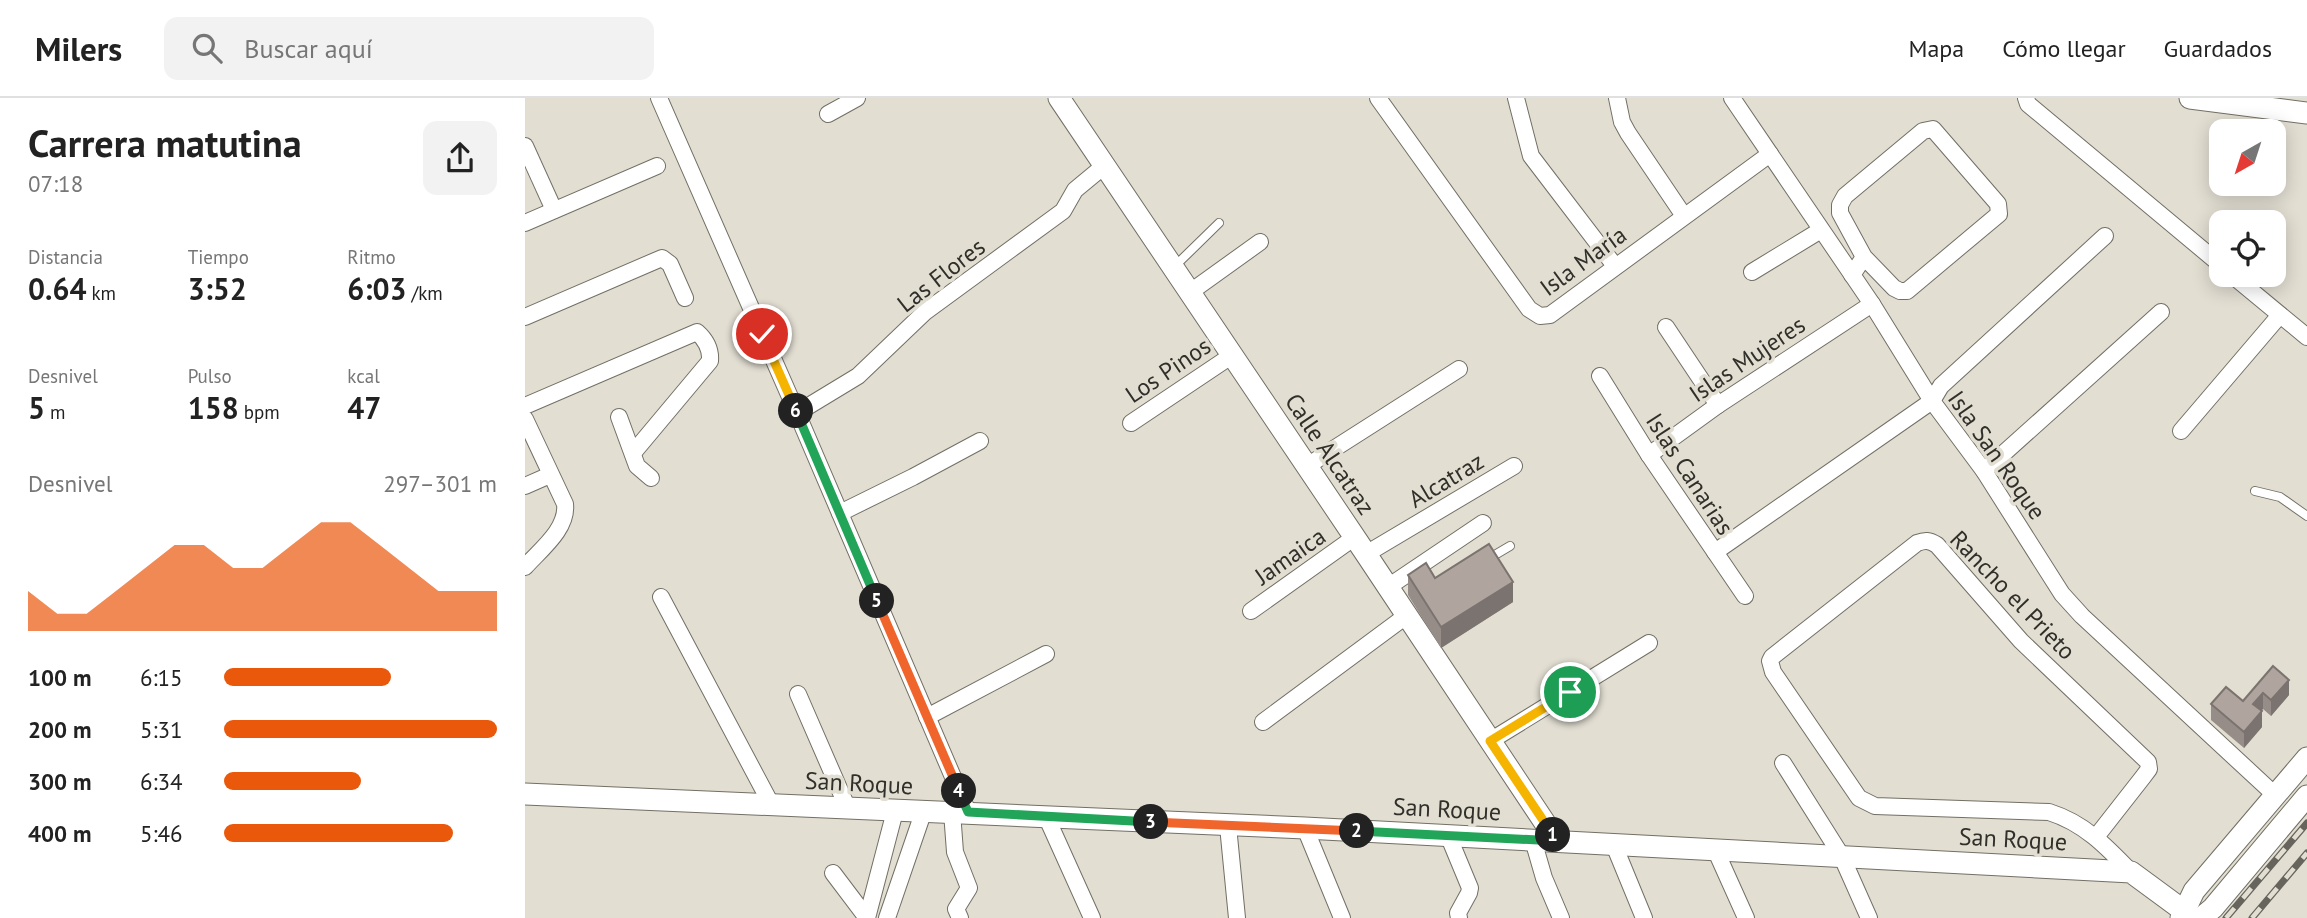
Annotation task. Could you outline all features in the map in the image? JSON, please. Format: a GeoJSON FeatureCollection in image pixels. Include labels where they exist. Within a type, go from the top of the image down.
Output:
{"type":"FeatureCollection","features":[{"type":"Feature","properties":{"kind":"main road","name":"Calle Alcatraz"},"geometry":{"type":"LineString","coordinates":[[1059,98],[1388,587],[1409,609],[1490,741],[1557,841]]}},
{"type":"Feature","properties":{"kind":"main road"},"geometry":{"type":"LineString","coordinates":[[2190,98],[2307,113]]}},
{"type":"Feature","properties":{"kind":"main road"},"geometry":{"type":"LineString","coordinates":[[2189,916],[2194,891],[2307,758]]}},
{"type":"Feature","properties":{"kind":"main road","name":"San Roque"},"geometry":{"type":"LineString","coordinates":[[525,794],[1305,828],[2131,872]]}},
{"type":"Feature","properties":{"kind":"main road"},"geometry":{"type":"LineString","coordinates":[[2189,916],[2213,908],[2307,796]]}},
{"type":"Feature","properties":{"kind":"main road"},"geometry":{"type":"LineString","coordinates":[[2131,872],[2189,916]]}},
{"type":"Feature","properties":{"kind":"street"},"geometry":{"type":"LineString","coordinates":[[659,98],[927,717],[960,812],[955,852],[969,888],[956,909],[960,918]]}},
{"type":"Feature","properties":{"kind":"street"},"geometry":{"type":"LineString","coordinates":[[828,114],[857,98]]}},
{"type":"Feature","properties":{"kind":"street","name":"Isla María"},"geometry":{"type":"LineString","coordinates":[[1378,98],[1529,309],[1540,316],[1550,315],[1770,154]]}},
{"type":"Feature","properties":{"kind":"street"},"geometry":{"type":"LineString","coordinates":[[1515,98],[1531,156],[1615,266]]}},
{"type":"Feature","properties":{"kind":"street"},"geometry":{"type":"LineString","coordinates":[[1617,98],[1622,122],[1628,133],[1684,216]]}},
{"type":"Feature","properties":{"kind":"street","name":"Isla San Roque"},"geometry":{"type":"LineString","coordinates":[[1732,98],[1872,304],[1932,401],[1984,471],[2062,594],[2082,616],[2275,795]]}},
{"type":"Feature","properties":{"kind":"street"},"geometry":{"type":"LineString","coordinates":[[2026,98],[2028,104],[2209,255]]}},
{"type":"Feature","properties":{"kind":"street"},"geometry":{"type":"LineString","coordinates":[[1933,129],[1998,204],[1999,214],[1907,291],[1894,288],[1864,257],[1840,213],[1840,205],[1845,196],[1923,131],[1933,129]]}},
{"type":"Feature","properties":{"kind":"street"},"geometry":{"type":"LineString","coordinates":[[525,146],[554,209]]}},
{"type":"Feature","properties":{"kind":"street"},"geometry":{"type":"LineString","coordinates":[[525,223],[657,166]]}},
{"type":"Feature","properties":{"kind":"street","name":"Las Flores"},"geometry":{"type":"LineString","coordinates":[[797,413],[858,376],[925,312],[1063,211],[1075,190],[1104,166]]}},
{"type":"Feature","properties":{"kind":"street"},"geometry":{"type":"LineString","coordinates":[[1752,272],[1821,230]]}},
{"type":"Feature","properties":{"kind":"street"},"geometry":{"type":"LineString","coordinates":[[1714,552],[1932,401],[1941,386],[2105,236]]}},
{"type":"Feature","properties":{"kind":"street"},"geometry":{"type":"LineString","coordinates":[[1189,293],[1260,242]]}},
{"type":"Feature","properties":{"kind":"street"},"geometry":{"type":"LineString","coordinates":[[1852,275],[1864,257]]}},
{"type":"Feature","properties":{"kind":"street"},"geometry":{"type":"LineString","coordinates":[[525,317],[662,258],[670,264],[685,298]]}},
{"type":"Feature","properties":{"kind":"street"},"geometry":{"type":"LineString","coordinates":[[2246,287],[2307,337]]}},
{"type":"Feature","properties":{"kind":"street","name":"Islas Mujeres"},"geometry":{"type":"LineString","coordinates":[[1650,455],[1718,405],[1872,304]]}},
{"type":"Feature","properties":{"kind":"street"},"geometry":{"type":"LineString","coordinates":[[1984,471],[2161,312]]}},
{"type":"Feature","properties":{"kind":"street"},"geometry":{"type":"LineString","coordinates":[[2181,431],[2280,315]]}},
{"type":"Feature","properties":{"kind":"street"},"geometry":{"type":"LineString","coordinates":[[1666,327],[1718,405]]}},
{"type":"Feature","properties":{"kind":"street"},"geometry":{"type":"LineString","coordinates":[[525,406],[698,332],[703,336],[710,352],[710,361],[633,453]]}},
{"type":"Feature","properties":{"kind":"street","name":"Los Pinos"},"geometry":{"type":"LineString","coordinates":[[1131,423],[1231,356]]}},
{"type":"Feature","properties":{"kind":"street"},"geometry":{"type":"LineString","coordinates":[[1307,466],[1459,369]]}},
{"type":"Feature","properties":{"kind":"street","name":"Islas Canarias"},"geometry":{"type":"LineString","coordinates":[[1600,376],[1745,596]]}},
{"type":"Feature","properties":{"kind":"street"},"geometry":{"type":"LineString","coordinates":[[619,418],[637,466],[651,478]]}},
{"type":"Feature","properties":{"kind":"street"},"geometry":{"type":"LineString","coordinates":[[525,419],[565,504],[566,513],[559,527],[525,567]]}},
{"type":"Feature","properties":{"kind":"street"},"geometry":{"type":"LineString","coordinates":[[839,513],[980,441]]}},
{"type":"Feature","properties":{"kind":"street","name":"Alcatraz"},"geometry":{"type":"LineString","coordinates":[[1361,546],[1514,466]]}},
{"type":"Feature","properties":{"kind":"street"},"geometry":{"type":"LineString","coordinates":[[525,486],[550,475]]}},
{"type":"Feature","properties":{"kind":"street"},"geometry":{"type":"LineString","coordinates":[[1388,587],[1483,523]]}},
{"type":"Feature","properties":{"kind":"street","name":"Rancho el Prieto"},"geometry":{"type":"LineString","coordinates":[[1930,541],[1937,545],[2021,641],[2148,762],[2149,769],[2096,836],[2049,812],[1875,806],[1866,803],[1859,797],[1773,672],[1770,662],[1776,653],[1916,543],[1930,541]]}},
{"type":"Feature","properties":{"kind":"street","name":"Jamaica"},"geometry":{"type":"LineString","coordinates":[[1251,611],[1361,546]]}},
{"type":"Feature","properties":{"kind":"street"},"geometry":{"type":"LineString","coordinates":[[661,597],[771,804]]}},
{"type":"Feature","properties":{"kind":"street"},"geometry":{"type":"LineString","coordinates":[[1263,722],[1409,609]]}},
{"type":"Feature","properties":{"kind":"street"},"geometry":{"type":"LineString","coordinates":[[1490,741],[1650,643]]}},
{"type":"Feature","properties":{"kind":"street"},"geometry":{"type":"LineString","coordinates":[[927,717],[1046,654]]}},
{"type":"Feature","properties":{"kind":"street"},"geometry":{"type":"LineString","coordinates":[[798,694],[848,808]]}},
{"type":"Feature","properties":{"kind":"street"},"geometry":{"type":"LineString","coordinates":[[1783,763],[1841,855],[1869,918]]}},
{"type":"Feature","properties":{"kind":"street"},"geometry":{"type":"LineString","coordinates":[[867,918],[895,811]]}},
{"type":"Feature","properties":{"kind":"street"},"geometry":{"type":"LineString","coordinates":[[887,918],[923,813]]}},
{"type":"Feature","properties":{"kind":"street"},"geometry":{"type":"LineString","coordinates":[[1046,816],[1092,918]]}},
{"type":"Feature","properties":{"kind":"street"},"geometry":{"type":"LineString","coordinates":[[1229,826],[1237,918]]}},
{"type":"Feature","properties":{"kind":"street"},"geometry":{"type":"LineString","coordinates":[[1305,828],[1342,918]]}},
{"type":"Feature","properties":{"kind":"street"},"geometry":{"type":"LineString","coordinates":[[1448,835],[1469,888],[1458,913],[1459,918]]}},
{"type":"Feature","properties":{"kind":"street"},"geometry":{"type":"LineString","coordinates":[[2096,836],[2131,872]]}},
{"type":"Feature","properties":{"kind":"street"},"geometry":{"type":"LineString","coordinates":[[1533,840],[1544,878],[1561,918]]}},
{"type":"Feature","properties":{"kind":"street"},"geometry":{"type":"LineString","coordinates":[[1614,845],[1644,918]]}},
{"type":"Feature","properties":{"kind":"street"},"geometry":{"type":"LineString","coordinates":[[1715,849],[1746,918]]}},
{"type":"Feature","properties":{"kind":"street"},"geometry":{"type":"LineString","coordinates":[[833,873],[867,918]]}},
{"type":"Feature","properties":{"kind":"lane"},"geometry":{"type":"LineString","coordinates":[[1173,268],[1219,223]]}},
{"type":"Feature","properties":{"kind":"lane"},"geometry":{"type":"LineString","coordinates":[[2255,491],[2280,497],[2307,516]]}},
{"type":"Feature","properties":{"kind":"lane"},"geometry":{"type":"LineString","coordinates":[[1479,564],[1510,546]]}},
{"type":"Feature","properties":{"kind":"building"},"geometry":{"type":"Polygon","coordinates":[[[1489,544],[1513,582],[1441,627],[1408,575],[1426,563],[1435,578],[1489,544]]]}},
{"type":"Feature","properties":{"kind":"building"},"geometry":{"type":"Polygon","coordinates":[[[2273,666],[2289,680],[2271,700],[2263,693],[2253,704],[2262,711],[2244,732],[2211,704],[2226,687],[2243,701],[2273,666]]]}},
{"type":"Feature","properties":{"kind":"railway"},"geometry":{"type":"LineString","coordinates":[[2226,918],[2307,823]]}},
{"type":"Feature","properties":{"kind":"railway"},"geometry":{"type":"LineString","coordinates":[[2252,918],[2307,853]]}},
{"type":"Feature","properties":{"kind":"route"},"geometry":{"type":"LineString","coordinates":[[762,334],[968,812],[1557,841],[1490,741],[1570,692]]}}]}
